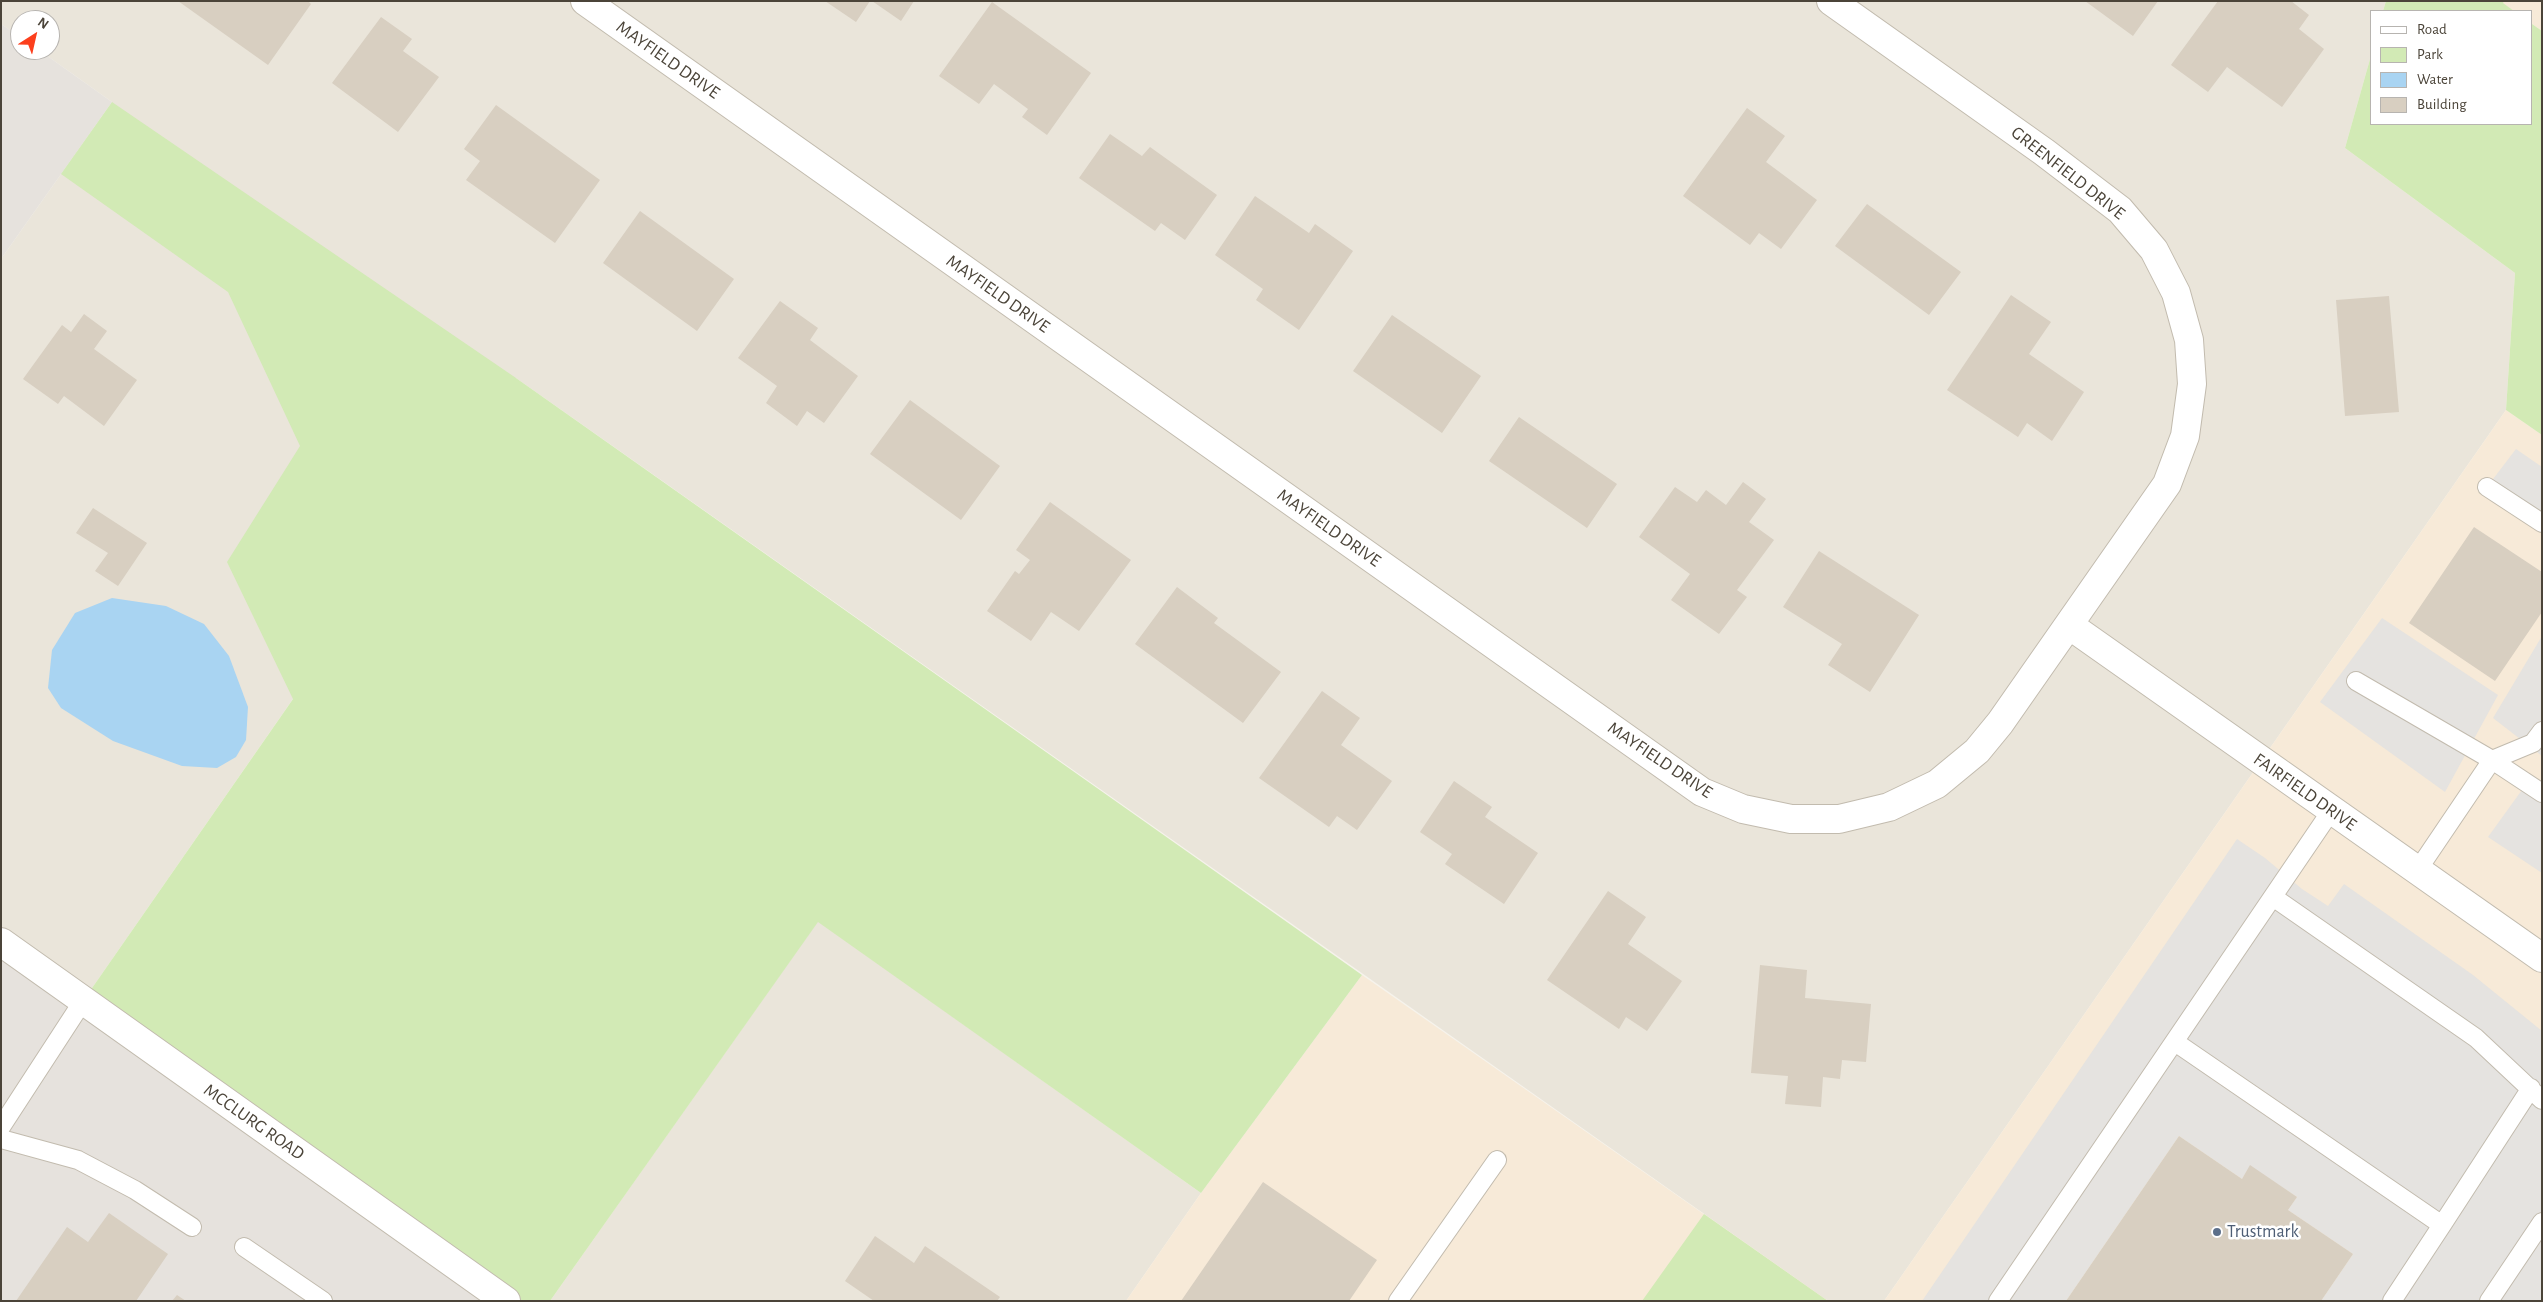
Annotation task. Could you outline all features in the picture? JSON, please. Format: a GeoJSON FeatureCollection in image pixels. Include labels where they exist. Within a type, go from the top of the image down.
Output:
{"type":"FeatureCollection","features":[{"type":"Feature","properties":{"kind":"street","name":"MAYFIELD DRIVE"},"geometry":{"type":"LineString","coordinates":[[585,1],[1710,796],[1743,809],[1791,819],[1839,819],[1889,807],[1936,784],[1977,751],[2000,723],[2069,625]]}},
{"type":"Feature","properties":{"kind":"street","name":"GREENFIELD DRIVE"},"geometry":{"type":"LineString","coordinates":[[1831,1],[2044,152],[2120,210],[2154,250],[2176,293],[2189,340],[2192,384],[2185,436],[2167,484],[2069,625]]}},
{"type":"Feature","properties":{"kind":"street","name":"FAIRFIELD DRIVE"},"geometry":{"type":"LineString","coordinates":[[2069,625],[2542,958]]}},
{"type":"Feature","properties":{"kind":"street","name":"MCCLURG ROAD"},"geometry":{"type":"LineString","coordinates":[[1,942],[506,1301]]}},
{"type":"Feature","properties":{"kind":"lane"},"geometry":{"type":"LineString","coordinates":[[2487,487],[2542,523]]}},
{"type":"Feature","properties":{"kind":"lane"},"geometry":{"type":"LineString","coordinates":[[2356,681],[2492,760],[2542,793]]}},
{"type":"Feature","properties":{"kind":"lane"},"geometry":{"type":"LineString","coordinates":[[2417,871],[2492,760],[2534,744],[2542,731]]}},
{"type":"Feature","properties":{"kind":"lane"},"geometry":{"type":"LineString","coordinates":[[1998,1301],[2332,811]]}},
{"type":"Feature","properties":{"kind":"lane"},"geometry":{"type":"LineString","coordinates":[[2272,898],[2476,1038],[2537,1094],[2442,1225],[2392,1301]]}},
{"type":"Feature","properties":{"kind":"lane"},"geometry":{"type":"LineString","coordinates":[[1,1127],[83,1001]]}},
{"type":"Feature","properties":{"kind":"lane"},"geometry":{"type":"LineString","coordinates":[[2175,1042],[2442,1225]]}},
{"type":"Feature","properties":{"kind":"lane"},"geometry":{"type":"LineString","coordinates":[[1,1139],[78,1160],[135,1190],[192,1227]]}},
{"type":"Feature","properties":{"kind":"lane"},"geometry":{"type":"LineString","coordinates":[[1398,1301],[1497,1160]]}},
{"type":"Feature","properties":{"kind":"lane"},"geometry":{"type":"LineString","coordinates":[[2489,1301],[2542,1222]]}},
{"type":"Feature","properties":{"kind":"lane"},"geometry":{"type":"LineString","coordinates":[[244,1247],[323,1301]]}},
{"type":"Feature","properties":{"kind":"shaded area"},"geometry":{"type":"Polygon","coordinates":[[[1,1],[2386,1],[2383,10],[2370,10],[2370,59],[2345,148],[2515,273],[2506,410],[1884,1301],[1828,1301],[516,378],[83,1001],[1,942],[1,259],[112,102],[53,60],[60,60],[60,10],[10,10],[10,30],[1,24],[1,1]]]}},
{"type":"Feature","properties":{"kind":"shaded area"},"geometry":{"type":"Polygon","coordinates":[[[2504,1],[2542,1],[2542,31],[2533,25],[2533,10],[2512,10],[2502,3],[2504,1]]]}},
{"type":"Feature","properties":{"kind":"shaded area"},"geometry":{"type":"Polygon","coordinates":[[[1,24],[10,30],[10,60],[53,60],[112,102],[1,259],[1,24]]]}},
{"type":"Feature","properties":{"kind":"shaded area"},"geometry":{"type":"Polygon","coordinates":[[[2506,410],[2542,435],[2542,1301],[1884,1301],[2506,410]]]}},
{"type":"Feature","properties":{"kind":"shaded area"},"geometry":{"type":"Polygon","coordinates":[[[2516,449],[2542,467],[2542,523],[2487,487],[2516,449]]]}},
{"type":"Feature","properties":{"kind":"shaded area"},"geometry":{"type":"Polygon","coordinates":[[[2382,618],[2498,695],[2445,792],[2320,702],[2382,618]]]}},
{"type":"Feature","properties":{"kind":"shaded area"},"geometry":{"type":"Polygon","coordinates":[[[2542,636],[2542,756],[2493,718],[2542,636]]]}},
{"type":"Feature","properties":{"kind":"shaded area"},"geometry":{"type":"Polygon","coordinates":[[[2527,783],[2542,793],[2542,873],[2488,837],[2527,783]]]}},
{"type":"Feature","properties":{"kind":"shaded area"},"geometry":{"type":"Polygon","coordinates":[[[2237,839],[2265,858],[2302,889],[2328,906],[2344,884],[2473,975],[2542,1031],[2542,1301],[2321,1301],[2353,1254],[2288,1210],[2297,1197],[2250,1166],[2242,1179],[2179,1136],[2066,1301],[1922,1301],[2237,839]]]}},
{"type":"Feature","properties":{"kind":"shaded area"},"geometry":{"type":"Polygon","coordinates":[[[818,921],[1201,1193],[1126,1301],[550,1301],[818,921]]]}},
{"type":"Feature","properties":{"kind":"shaded area"},"geometry":{"type":"Polygon","coordinates":[[[1,942],[506,1301],[1,1301],[1,942]]]}},
{"type":"Feature","properties":{"kind":"shaded area"},"geometry":{"type":"Polygon","coordinates":[[[1362,975],[1828,1301],[1126,1301],[1201,1193],[1362,975]]]}},
{"type":"Feature","properties":{"kind":"green space"},"geometry":{"type":"Polygon","coordinates":[[[2386,1],[2504,1],[2503,3],[2513,10],[2383,10],[2386,1]]]}},
{"type":"Feature","properties":{"kind":"green space"},"geometry":{"type":"Polygon","coordinates":[[[2533,25],[2542,31],[2542,435],[2506,410],[2515,273],[2345,148],[2370,59],[2370,125],[2533,125],[2533,25]]]}},
{"type":"Feature","properties":{"kind":"green space"},"geometry":{"type":"Polygon","coordinates":[[[112,102],[516,378],[1362,975],[1201,1193],[818,922],[550,1301],[506,1301],[83,1001],[293,699],[227,562],[300,446],[228,292],[61,174],[112,102]]]}},
{"type":"Feature","properties":{"kind":"green space"},"geometry":{"type":"Polygon","coordinates":[[[1704,1214],[1828,1301],[1642,1301],[1704,1214]]]}},
{"type":"Feature","properties":{"kind":"water"},"geometry":{"type":"Polygon","coordinates":[[[112,598],[166,606],[204,624],[229,656],[248,707],[246,740],[236,757],[217,768],[182,766],[113,741],[61,708],[48,688],[52,650],[75,613],[112,598]]]}},
{"type":"Feature","properties":{"kind":"building"},"geometry":{"type":"Polygon","coordinates":[[[178,1],[308,1],[311,4],[268,65],[178,1]]]}},
{"type":"Feature","properties":{"kind":"building"},"geometry":{"type":"Polygon","coordinates":[[[825,1],[870,1],[856,22],[825,1]]]}},
{"type":"Feature","properties":{"kind":"building"},"geometry":{"type":"Polygon","coordinates":[[[872,1],[914,1],[901,21],[872,1]]]}},
{"type":"Feature","properties":{"kind":"building"},"geometry":{"type":"Polygon","coordinates":[[[2085,1],[2158,1],[2133,36],[2085,1]]]}},
{"type":"Feature","properties":{"kind":"building"},"geometry":{"type":"Polygon","coordinates":[[[2218,1],[2291,1],[2309,15],[2299,29],[2324,49],[2282,107],[2227,67],[2208,92],[2171,65],[2218,1]]]}},
{"type":"Feature","properties":{"kind":"building"},"geometry":{"type":"Polygon","coordinates":[[[992,2],[1091,73],[1047,135],[1022,117],[1028,109],[994,84],[979,104],[939,76],[992,2]]]}},
{"type":"Feature","properties":{"kind":"building"},"geometry":{"type":"Polygon","coordinates":[[[381,17],[412,39],[403,51],[439,77],[398,132],[332,83],[381,17]]]}},
{"type":"Feature","properties":{"kind":"building"},"geometry":{"type":"Polygon","coordinates":[[[496,105],[600,180],[555,243],[466,180],[480,161],[464,149],[496,105]]]}},
{"type":"Feature","properties":{"kind":"building"},"geometry":{"type":"Polygon","coordinates":[[[1747,108],[1785,136],[1766,162],[1817,200],[1781,249],[1759,233],[1750,245],[1683,196],[1747,108]]]}},
{"type":"Feature","properties":{"kind":"building"},"geometry":{"type":"Polygon","coordinates":[[[1110,134],[1142,156],[1150,147],[1217,195],[1185,240],[1161,223],[1155,231],[1079,178],[1110,134]]]}},
{"type":"Feature","properties":{"kind":"building"},"geometry":{"type":"Polygon","coordinates":[[[1255,196],[1309,233],[1315,224],[1353,251],[1299,330],[1256,300],[1263,289],[1215,255],[1255,196]]]}},
{"type":"Feature","properties":{"kind":"building"},"geometry":{"type":"Polygon","coordinates":[[[1867,204],[1961,272],[1929,315],[1835,246],[1867,204]]]}},
{"type":"Feature","properties":{"kind":"building"},"geometry":{"type":"Polygon","coordinates":[[[640,211],[734,279],[697,331],[603,263],[640,211]]]}},
{"type":"Feature","properties":{"kind":"building"},"geometry":{"type":"Polygon","coordinates":[[[2011,295],[2051,322],[2029,354],[2084,392],[2052,441],[2027,423],[2018,437],[1947,390],[2011,295]]]}},
{"type":"Feature","properties":{"kind":"building"},"geometry":{"type":"Polygon","coordinates":[[[2389,296],[2399,412],[2345,416],[2336,300],[2389,296]]]}},
{"type":"Feature","properties":{"kind":"building"},"geometry":{"type":"Polygon","coordinates":[[[780,301],[818,328],[810,340],[858,376],[824,423],[807,411],[797,426],[766,403],[777,386],[738,358],[780,301]]]}},
{"type":"Feature","properties":{"kind":"building"},"geometry":{"type":"Polygon","coordinates":[[[84,314],[107,331],[94,349],[137,380],[104,426],[64,396],[58,404],[23,379],[62,325],[71,332],[84,314]]]}},
{"type":"Feature","properties":{"kind":"building"},"geometry":{"type":"Polygon","coordinates":[[[1392,315],[1481,376],[1442,433],[1353,371],[1392,315]]]}},
{"type":"Feature","properties":{"kind":"building"},"geometry":{"type":"Polygon","coordinates":[[[910,400],[1000,466],[961,520],[870,454],[910,400]]]}},
{"type":"Feature","properties":{"kind":"building"},"geometry":{"type":"Polygon","coordinates":[[[1519,417],[1617,484],[1587,528],[1489,461],[1519,417]]]}},
{"type":"Feature","properties":{"kind":"building"},"geometry":{"type":"Polygon","coordinates":[[[1743,482],[1766,499],[1749,522],[1774,540],[1737,590],[1747,597],[1719,634],[1671,600],[1690,574],[1639,537],[1675,487],[1697,502],[1706,490],[1726,505],[1743,482]]]}},
{"type":"Feature","properties":{"kind":"building"},"geometry":{"type":"Polygon","coordinates":[[[1050,502],[1131,560],[1079,631],[1051,612],[1031,641],[987,611],[1015,571],[1019,574],[1030,560],[1016,550],[1050,502]]]}},
{"type":"Feature","properties":{"kind":"building"},"geometry":{"type":"Polygon","coordinates":[[[93,508],[147,543],[118,586],[95,571],[108,553],[76,533],[93,508]]]}},
{"type":"Feature","properties":{"kind":"building"},"geometry":{"type":"Polygon","coordinates":[[[2474,527],[2542,572],[2542,612],[2495,681],[2409,623],[2474,527]]]}},
{"type":"Feature","properties":{"kind":"building"},"geometry":{"type":"Polygon","coordinates":[[[1819,551],[1919,615],[1870,692],[1828,665],[1842,644],[1783,607],[1819,551]]]}},
{"type":"Feature","properties":{"kind":"building"},"geometry":{"type":"Polygon","coordinates":[[[1177,587],[1218,618],[1214,623],[1281,672],[1243,723],[1135,644],[1177,587]]]}},
{"type":"Feature","properties":{"kind":"building"},"geometry":{"type":"Polygon","coordinates":[[[1322,691],[1360,718],[1341,745],[1392,781],[1357,830],[1337,816],[1329,827],[1259,778],[1322,691]]]}},
{"type":"Feature","properties":{"kind":"building"},"geometry":{"type":"Polygon","coordinates":[[[1454,781],[1492,807],[1485,817],[1538,853],[1504,904],[1445,864],[1452,854],[1420,832],[1454,781]]]}},
{"type":"Feature","properties":{"kind":"building"},"geometry":{"type":"Polygon","coordinates":[[[1608,891],[1646,917],[1628,944],[1682,981],[1647,1031],[1626,1017],[1619,1029],[1547,980],[1608,891]]]}},
{"type":"Feature","properties":{"kind":"building"},"geometry":{"type":"Polygon","coordinates":[[[1760,965],[1807,970],[1805,998],[1871,1004],[1866,1062],[1842,1060],[1840,1079],[1823,1077],[1821,1107],[1785,1104],[1788,1076],[1751,1073],[1760,965]]]}},
{"type":"Feature","properties":{"kind":"building","name":"Trustmark"},"geometry":{"type":"Polygon","coordinates":[[[2179,1136],[2242,1179],[2250,1165],[2297,1197],[2288,1210],[2353,1254],[2321,1301],[2066,1301],[2179,1136]]]}},
{"type":"Feature","properties":{"kind":"building"},"geometry":{"type":"Polygon","coordinates":[[[1263,1182],[1377,1260],[1349,1301],[1181,1301],[1263,1182]]]}},
{"type":"Feature","properties":{"kind":"building"},"geometry":{"type":"Polygon","coordinates":[[[109,1213],[168,1254],[136,1301],[16,1301],[67,1227],[88,1242],[109,1213]]]}},
{"type":"Feature","properties":{"kind":"building"},"geometry":{"type":"Polygon","coordinates":[[[875,1236],[914,1263],[925,1246],[1000,1297],[997,1301],[874,1301],[845,1281],[875,1236]]]}},
{"type":"Feature","properties":{"kind":"building"},"geometry":{"type":"Polygon","coordinates":[[[177,1295],[186,1301],[172,1301],[177,1295]]]}},
{"type":"Feature","properties":{"kind":"place","name":"Trustmark"},"geometry":{"type":"Point","coordinates":[2217,1232]}}]}
